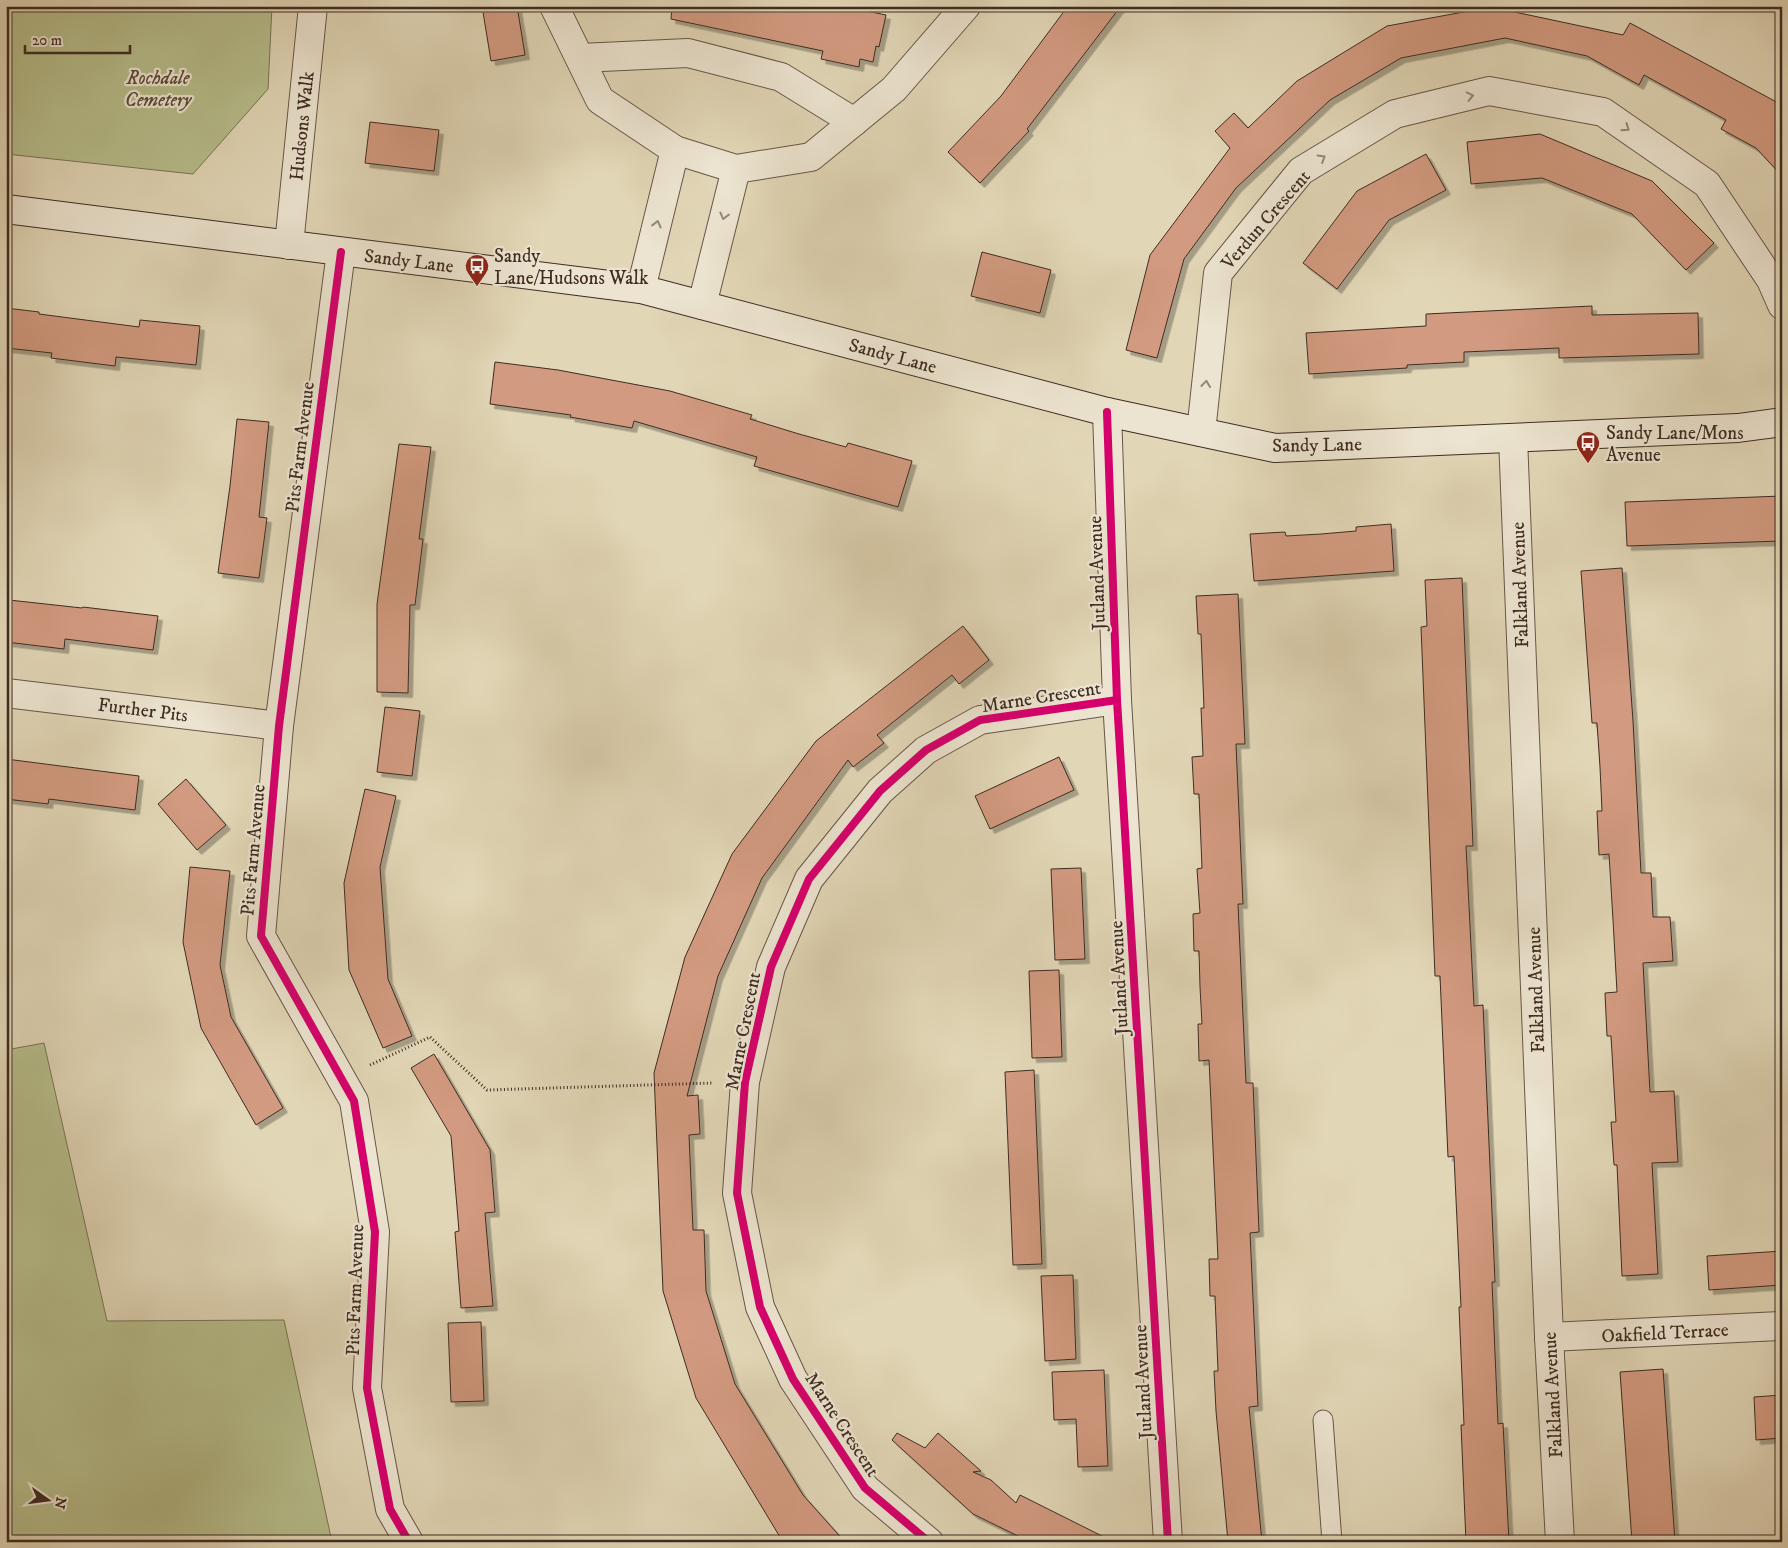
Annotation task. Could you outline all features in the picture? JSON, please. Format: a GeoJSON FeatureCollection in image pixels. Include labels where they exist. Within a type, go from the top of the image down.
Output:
{"type":"FeatureCollection","features":[{"type":"Feature","properties":{"kind":"street","name":"Hudsons Walk"},"geometry":{"type":"LineString","coordinates":[[289,245],[313,6]]}},
{"type":"Feature","properties":{"kind":"street"},"geometry":{"type":"LineString","coordinates":[[554,6],[600,100],[676,150],[736,169],[811,157],[894,89],[966,6]]}},
{"type":"Feature","properties":{"kind":"street"},"geometry":{"type":"LineString","coordinates":[[580,58],[688,53],[782,76],[854,122]]}},
{"type":"Feature","properties":{"kind":"street","name":"Verdun Crescent"},"geometry":{"type":"LineString","coordinates":[[1201,432],[1218,273],[1301,171],[1395,114],[1489,92],[1602,112],[1707,184],[1771,280],[1782,305]]}},
{"type":"Feature","properties":{"kind":"street"},"geometry":{"type":"LineString","coordinates":[[641,289],[676,150]]}},
{"type":"Feature","properties":{"kind":"street"},"geometry":{"type":"LineString","coordinates":[[702,305],[736,169]]}},
{"type":"Feature","properties":{"kind":"street","name":"Sandy Lane"},"geometry":{"type":"LineString","coordinates":[[6,210],[641,289],[1106,412],[1275,448],[1738,428],[1782,422]]}},
{"type":"Feature","properties":{"kind":"street","name":"Pits Farm Avenue"},"geometry":{"type":"LineString","coordinates":[[341,252],[280,726],[261,936],[354,1101],[375,1232],[367,1388],[390,1508],[409,1542]]}},
{"type":"Feature","properties":{"kind":"street","name":"Jutland Avenue"},"geometry":{"type":"LineString","coordinates":[[1106,412],[1117,700],[1168,1542]]}},
{"type":"Feature","properties":{"kind":"street","name":"Falkland Avenue"},"geometry":{"type":"LineString","coordinates":[[1513,438],[1549,1337],[1560,1542]]}},
{"type":"Feature","properties":{"kind":"street","name":"Further Pits"},"geometry":{"type":"LineString","coordinates":[[6,693],[280,726]]}},
{"type":"Feature","properties":{"kind":"street","name":"Marne Crescent"},"geometry":{"type":"LineString","coordinates":[[929,1542],[864,1488],[793,1379],[760,1307],[737,1193],[745,1082],[771,967],[809,879],[880,791],[926,750],[980,720],[1117,700]]}},
{"type":"Feature","properties":{"kind":"street","name":"Oakfield Terrace"},"geometry":{"type":"LineString","coordinates":[[1549,1337],[1782,1326]]}},
{"type":"Feature","properties":{"kind":"lane"},"geometry":{"type":"LineString","coordinates":[[1323,1420],[1332,1542]]}},
{"type":"Feature","properties":{"kind":"path"},"geometry":{"type":"LineString","coordinates":[[342,1079],[430,1037],[487,1090],[745,1082]]}},
{"type":"Feature","properties":{"kind":"green space","name":"Rochdale Cemetery"},"geometry":{"type":"Polygon","coordinates":[[[6,6],[272,6],[268,89],[193,174],[6,154],[6,6]]]}},
{"type":"Feature","properties":{"kind":"green space"},"geometry":{"type":"Polygon","coordinates":[[[44,1043],[107,1321],[284,1320],[332,1542],[6,1542],[6,1050],[44,1043]]]}},
{"type":"Feature","properties":{"kind":"building"},"geometry":{"type":"Polygon","coordinates":[[[482,6],[517,6],[525,55],[491,61],[482,6]]]}},
{"type":"Feature","properties":{"kind":"building"},"geometry":{"type":"Polygon","coordinates":[[[672,6],[843,6],[886,15],[879,47],[876,46],[873,62],[860,59],[859,67],[821,59],[823,51],[671,19],[672,6]]]}},
{"type":"Feature","properties":{"kind":"building"},"geometry":{"type":"Polygon","coordinates":[[[1068,6],[1121,6],[1027,129],[1029,131],[980,183],[948,152],[1001,96],[1068,6]]]}},
{"type":"Feature","properties":{"kind":"building"},"geometry":{"type":"Polygon","coordinates":[[[1491,7],[1623,35],[1630,23],[1782,105],[1782,176],[1756,148],[1721,129],[1726,120],[1644,75],[1639,85],[1587,56],[1505,38],[1401,58],[1330,100],[1236,188],[1184,259],[1157,358],[1126,350],[1150,255],[1230,148],[1215,131],[1234,113],[1248,128],[1297,81],[1387,26],[1491,7]]]}},
{"type":"Feature","properties":{"kind":"building"},"geometry":{"type":"Polygon","coordinates":[[[370,122],[439,130],[434,171],[365,163],[370,122]]]}},
{"type":"Feature","properties":{"kind":"building"},"geometry":{"type":"Polygon","coordinates":[[[1540,134],[1652,181],[1714,243],[1686,270],[1632,214],[1542,178],[1471,184],[1467,142],[1540,134]]]}},
{"type":"Feature","properties":{"kind":"building"},"geometry":{"type":"Polygon","coordinates":[[[1426,154],[1446,190],[1389,220],[1337,289],[1303,263],[1357,191],[1426,154]]]}},
{"type":"Feature","properties":{"kind":"building"},"geometry":{"type":"Polygon","coordinates":[[[982,252],[1051,270],[1040,313],[971,296],[982,252]]]}},
{"type":"Feature","properties":{"kind":"building"},"geometry":{"type":"Polygon","coordinates":[[[1592,306],[1592,315],[1698,313],[1699,354],[1559,358],[1559,348],[1464,352],[1464,362],[1407,365],[1407,368],[1309,374],[1306,333],[1426,326],[1426,314],[1592,306]]]}},
{"type":"Feature","properties":{"kind":"building"},"geometry":{"type":"Polygon","coordinates":[[[6,308],[139,327],[140,320],[200,326],[196,365],[116,357],[115,366],[51,358],[52,353],[6,348],[6,308]]]}},
{"type":"Feature","properties":{"kind":"building"},"geometry":{"type":"Polygon","coordinates":[[[495,362],[558,370],[670,391],[752,415],[750,419],[799,434],[846,447],[848,443],[912,461],[898,507],[754,466],[757,457],[634,421],[632,428],[570,417],[571,415],[490,404],[495,362]]]}},
{"type":"Feature","properties":{"kind":"building"},"geometry":{"type":"Polygon","coordinates":[[[237,419],[269,422],[259,517],[267,518],[259,578],[218,573],[237,419]]]}},
{"type":"Feature","properties":{"kind":"building"},"geometry":{"type":"Polygon","coordinates":[[[399,444],[431,447],[419,539],[423,539],[415,605],[410,605],[408,693],[377,692],[377,604],[399,444]]]}},
{"type":"Feature","properties":{"kind":"building"},"geometry":{"type":"Polygon","coordinates":[[[1782,496],[1782,541],[1627,546],[1625,502],[1782,496]]]}},
{"type":"Feature","properties":{"kind":"building"},"geometry":{"type":"Polygon","coordinates":[[[1391,524],[1394,571],[1254,581],[1250,534],[1285,532],[1286,536],[1321,534],[1356,531],[1356,527],[1391,524]]]}},
{"type":"Feature","properties":{"kind":"building"},"geometry":{"type":"Polygon","coordinates":[[[1622,568],[1641,873],[1651,873],[1653,917],[1670,917],[1673,961],[1643,963],[1650,1092],[1674,1091],[1678,1162],[1652,1163],[1658,1274],[1622,1276],[1617,1165],[1614,1165],[1611,1122],[1616,1122],[1611,1036],[1607,1036],[1605,993],[1617,992],[1613,920],[1609,854],[1599,855],[1597,811],[1602,811],[1600,767],[1597,723],[1592,723],[1581,571],[1622,568]]]}},
{"type":"Feature","properties":{"kind":"building"},"geometry":{"type":"Polygon","coordinates":[[[1462,578],[1473,846],[1466,846],[1474,1006],[1483,1005],[1495,1282],[1492,1282],[1498,1424],[1503,1423],[1509,1542],[1466,1542],[1461,1425],[1464,1425],[1459,1307],[1461,1307],[1454,1156],[1448,1157],[1440,976],[1435,976],[1421,627],[1427,626],[1425,580],[1462,578]]]}},
{"type":"Feature","properties":{"kind":"building"},"geometry":{"type":"Polygon","coordinates":[[[1238,594],[1245,744],[1236,744],[1243,904],[1238,904],[1246,1083],[1253,1083],[1259,1232],[1250,1233],[1258,1406],[1249,1407],[1262,1542],[1228,1542],[1216,1411],[1214,1371],[1218,1371],[1215,1296],[1210,1296],[1209,1259],[1218,1259],[1209,1060],[1199,1061],[1198,1024],[1202,1024],[1199,951],[1194,951],[1193,914],[1200,913],[1197,869],[1202,868],[1199,794],[1194,794],[1192,757],[1203,756],[1201,708],[1204,708],[1201,634],[1198,634],[1196,596],[1238,594]]]}},
{"type":"Feature","properties":{"kind":"building"},"geometry":{"type":"Polygon","coordinates":[[[9,600],[158,616],[153,650],[65,639],[64,649],[6,642],[9,600]]]}},
{"type":"Feature","properties":{"kind":"building"},"geometry":{"type":"Polygon","coordinates":[[[963,626],[989,660],[959,684],[952,675],[877,735],[884,743],[853,767],[848,760],[762,878],[718,976],[687,1096],[698,1095],[700,1134],[689,1135],[693,1230],[704,1230],[706,1291],[735,1384],[803,1495],[845,1542],[783,1542],[696,1398],[663,1291],[654,1073],[685,957],[732,854],[816,741],[963,626]]]}},
{"type":"Feature","properties":{"kind":"building"},"geometry":{"type":"Polygon","coordinates":[[[385,707],[420,711],[412,776],[377,772],[385,707]]]}},
{"type":"Feature","properties":{"kind":"building"},"geometry":{"type":"Polygon","coordinates":[[[1059,757],[1074,790],[990,829],[975,796],[1059,757]]]}},
{"type":"Feature","properties":{"kind":"building"},"geometry":{"type":"Polygon","coordinates":[[[6,759],[139,776],[135,810],[49,799],[48,804],[6,799],[6,759]]]}},
{"type":"Feature","properties":{"kind":"building"},"geometry":{"type":"Polygon","coordinates":[[[186,779],[226,825],[197,850],[158,804],[186,779]]]}},
{"type":"Feature","properties":{"kind":"building"},"geometry":{"type":"Polygon","coordinates":[[[365,789],[396,796],[380,867],[388,979],[412,1036],[383,1048],[349,970],[344,883],[365,789]]]}},
{"type":"Feature","properties":{"kind":"building"},"geometry":{"type":"Polygon","coordinates":[[[190,867],[230,871],[220,965],[231,1017],[283,1108],[256,1125],[201,1028],[183,942],[190,867]]]}},
{"type":"Feature","properties":{"kind":"building"},"geometry":{"type":"Polygon","coordinates":[[[1081,868],[1085,959],[1055,960],[1051,869],[1081,868]]]}},
{"type":"Feature","properties":{"kind":"building"},"geometry":{"type":"Polygon","coordinates":[[[1059,970],[1062,1057],[1032,1058],[1029,971],[1059,970]]]}},
{"type":"Feature","properties":{"kind":"building"},"geometry":{"type":"Polygon","coordinates":[[[434,1054],[490,1150],[495,1212],[485,1213],[493,1306],[461,1308],[455,1232],[459,1231],[451,1136],[411,1068],[434,1054]]]}},
{"type":"Feature","properties":{"kind":"building"},"geometry":{"type":"Polygon","coordinates":[[[1034,1070],[1042,1264],[1013,1265],[1005,1072],[1034,1070]]]}},
{"type":"Feature","properties":{"kind":"building"},"geometry":{"type":"Polygon","coordinates":[[[1782,1251],[1782,1285],[1709,1290],[1707,1256],[1782,1251]]]}},
{"type":"Feature","properties":{"kind":"building"},"geometry":{"type":"Polygon","coordinates":[[[1073,1275],[1076,1359],[1045,1361],[1041,1276],[1073,1275]]]}},
{"type":"Feature","properties":{"kind":"building"},"geometry":{"type":"Polygon","coordinates":[[[481,1322],[484,1401],[451,1402],[448,1323],[481,1322]]]}},
{"type":"Feature","properties":{"kind":"building"},"geometry":{"type":"Polygon","coordinates":[[[1663,1369],[1675,1542],[1632,1542],[1620,1372],[1663,1369]]]}},
{"type":"Feature","properties":{"kind":"building"},"geometry":{"type":"Polygon","coordinates":[[[1104,1370],[1108,1466],[1078,1467],[1076,1419],[1054,1420],[1052,1372],[1104,1370]]]}},
{"type":"Feature","properties":{"kind":"building"},"geometry":{"type":"Polygon","coordinates":[[[1782,1395],[1782,1438],[1756,1440],[1754,1397],[1782,1395]]]}},
{"type":"Feature","properties":{"kind":"building"},"geometry":{"type":"Polygon","coordinates":[[[897,1433],[925,1448],[938,1433],[981,1471],[973,1472],[991,1480],[1016,1503],[1020,1495],[1114,1542],[1030,1542],[973,1514],[892,1440],[897,1433]]]}},
{"type":"Feature","properties":{"kind":"cycle path"},"geometry":{"type":"LineString","coordinates":[[341,252],[279,726],[261,936],[354,1101],[375,1232],[367,1388],[390,1509],[409,1542]]}},
{"type":"Feature","properties":{"kind":"cycle path"},"geometry":{"type":"LineString","coordinates":[[1107,412],[1117,700],[1168,1542]]}},
{"type":"Feature","properties":{"kind":"cycle path"},"geometry":{"type":"LineString","coordinates":[[929,1542],[865,1488],[793,1379],[760,1307],[737,1193],[745,1082],[771,967],[809,879],[880,791],[926,750],[980,720],[1117,700]]}},
{"type":"Feature","properties":{"kind":"place","name":"Sandy Lane/Hudsons Walk"},"geometry":{"type":"Point","coordinates":[477,287]}},
{"type":"Feature","properties":{"kind":"place","name":"Sandy Lane/Mons Avenue"},"geometry":{"type":"Point","coordinates":[1588,464]}}]}
